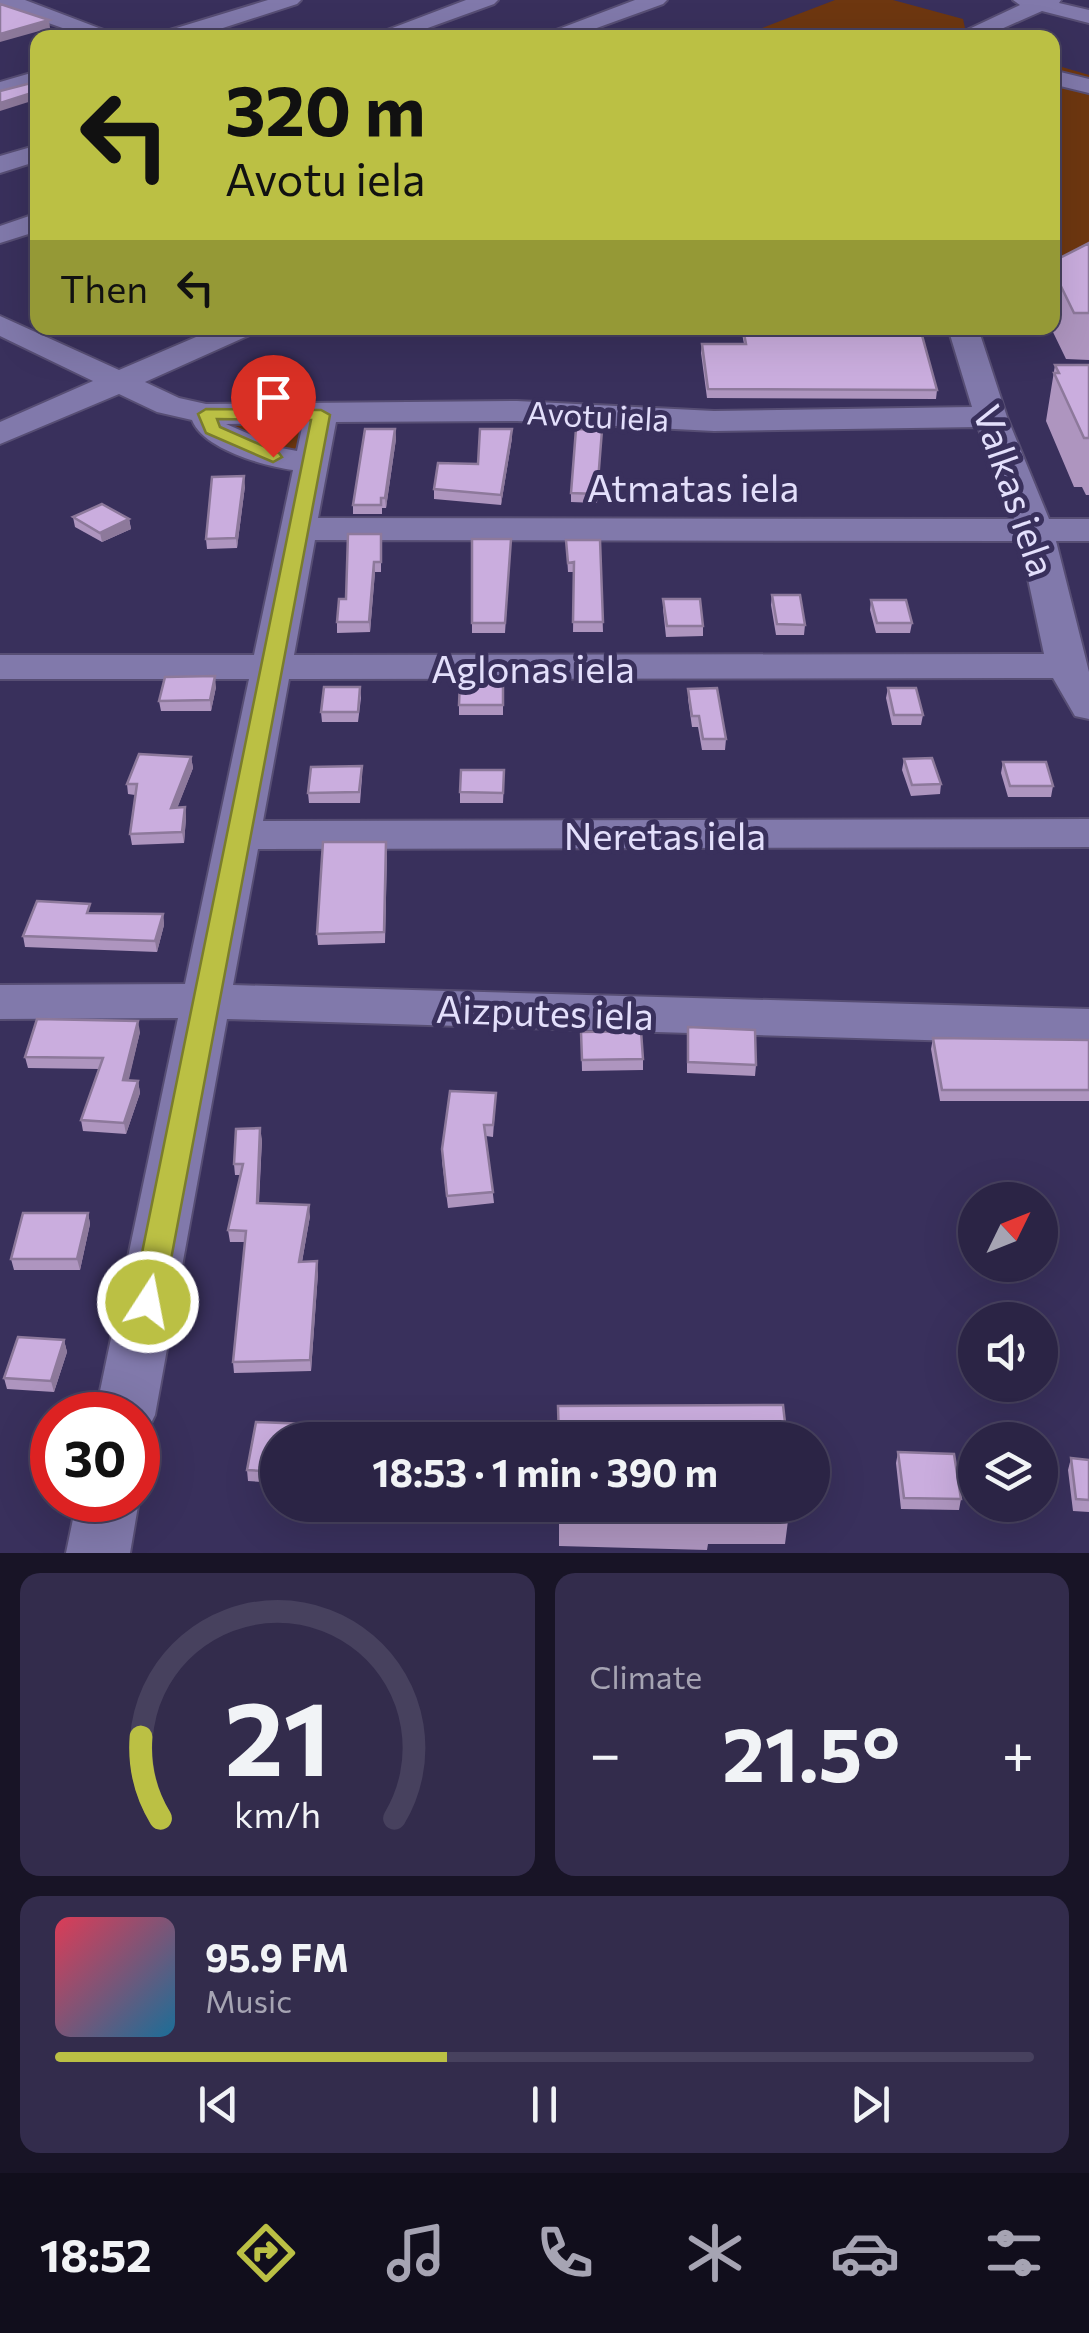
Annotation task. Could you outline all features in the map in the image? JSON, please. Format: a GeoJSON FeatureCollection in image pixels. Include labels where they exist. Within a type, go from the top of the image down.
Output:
{"type":"FeatureCollection","features":[{"type":"Feature","properties":{"kind":"street"},"geometry":{"type":"LineString","coordinates":[[4,0],[91,30]]}},
{"type":"Feature","properties":{"kind":"street"},"geometry":{"type":"LineString","coordinates":[[194,30],[290,0]]}},
{"type":"Feature","properties":{"kind":"street"},"geometry":{"type":"LineString","coordinates":[[400,30],[488,0]]}},
{"type":"Feature","properties":{"kind":"street"},"geometry":{"type":"LineString","coordinates":[[568,30],[652,0]]}},
{"type":"Feature","properties":{"kind":"street"},"geometry":{"type":"LineString","coordinates":[[978,30],[1039,2],[1089,17]]}},
{"type":"Feature","properties":{"kind":"street"},"geometry":{"type":"LineString","coordinates":[[1060,79],[1089,86]]}},
{"type":"Feature","properties":{"kind":"street"},"geometry":{"type":"LineString","coordinates":[[0,89],[30,80]]}},
{"type":"Feature","properties":{"kind":"street"},"geometry":{"type":"LineString","coordinates":[[0,165],[30,155]]}},
{"type":"Feature","properties":{"kind":"street"},"geometry":{"type":"LineString","coordinates":[[0,235],[30,224]]}},
{"type":"Feature","properties":{"kind":"street","name":"Avotu iela"},"geometry":{"type":"LineString","coordinates":[[0,325],[168,405],[206,414],[517,411],[714,421],[991,417]]}},
{"type":"Feature","properties":{"kind":"street"},"geometry":{"type":"LineString","coordinates":[[0,434],[225,335]]}},
{"type":"Feature","properties":{"kind":"street","name":"Valkas iela"},"geometry":{"type":"LineString","coordinates":[[965,335],[991,417],[1036,531],[1066,666],[1089,708]]}},
{"type":"Feature","properties":{"kind":"street","name":"Avotu iela"},"geometry":{"type":"LineString","coordinates":[[206,414],[212,430],[273,457],[312,463]]}},
{"type":"Feature","properties":{"kind":"street"},"geometry":{"type":"LineString","coordinates":[[130,1392],[321,415]]}},
{"type":"Feature","properties":{"kind":"street","name":"Atmatas iela"},"geometry":{"type":"LineString","coordinates":[[298,529],[1089,530]]}},
{"type":"Feature","properties":{"kind":"street","name":"Aglonas iela"},"geometry":{"type":"LineString","coordinates":[[0,668],[1066,666]]}},
{"type":"Feature","properties":{"kind":"street","name":"Neretas iela"},"geometry":{"type":"LineString","coordinates":[[240,835],[1089,833]]}},
{"type":"Feature","properties":{"kind":"street","name":"Aizputes iela"},"geometry":{"type":"LineString","coordinates":[[0,1002],[208,1001],[1089,1027]]}},
{"type":"Feature","properties":{"kind":"street"},"geometry":{"type":"LineString","coordinates":[[98,1553],[104,1522]]}},
{"type":"Feature","properties":{"kind":"shaded area"},"geometry":{"type":"Polygon","coordinates":[[[835,0],[893,0],[963,19],[965,30],[757,30],[835,0]]]}},
{"type":"Feature","properties":{"kind":"shaded area"},"geometry":{"type":"Polygon","coordinates":[[[1060,66],[1089,75],[1089,265],[1060,265],[1060,66]]]}},
{"type":"Feature","properties":{"kind":"shaded area"},"geometry":{"type":"Polygon","coordinates":[[[278,421],[302,431],[296,450],[291,452],[223,426],[225,423],[278,421]]]}},
{"type":"Feature","properties":{"kind":"building"},"geometry":{"type":"Polygon","coordinates":[[[0,4],[49,20],[0,34],[0,4]]]}},
{"type":"Feature","properties":{"kind":"building"},"geometry":{"type":"Polygon","coordinates":[[[30,83],[30,94],[0,103],[0,91],[30,83]]]}},
{"type":"Feature","properties":{"kind":"building"},"geometry":{"type":"Polygon","coordinates":[[[1089,243],[1089,313],[1074,313],[1060,284],[1060,258],[1089,243]]]}},
{"type":"Feature","properties":{"kind":"building"},"geometry":{"type":"Polygon","coordinates":[[[744,335],[922,335],[937,390],[708,389],[702,344],[746,344],[744,335]]]}},
{"type":"Feature","properties":{"kind":"building"},"geometry":{"type":"Polygon","coordinates":[[[1055,365],[1089,365],[1089,438],[1084,438],[1054,373],[1059,373],[1055,365]]]}},
{"type":"Feature","properties":{"kind":"building"},"geometry":{"type":"Polygon","coordinates":[[[365,429],[395,429],[381,505],[353,505],[365,429]]]}},
{"type":"Feature","properties":{"kind":"building"},"geometry":{"type":"Polygon","coordinates":[[[480,429],[512,429],[501,495],[434,489],[438,463],[478,464],[480,429]]]}},
{"type":"Feature","properties":{"kind":"building"},"geometry":{"type":"Polygon","coordinates":[[[576,429],[602,430],[597,494],[571,493],[576,429]]]}},
{"type":"Feature","properties":{"kind":"building"},"geometry":{"type":"Polygon","coordinates":[[[244,476],[236,538],[206,539],[212,477],[244,476]]]}},
{"type":"Feature","properties":{"kind":"building"},"geometry":{"type":"Polygon","coordinates":[[[102,504],[129,519],[100,533],[73,517],[102,504]]]}},
{"type":"Feature","properties":{"kind":"building"},"geometry":{"type":"Polygon","coordinates":[[[348,534],[381,534],[381,562],[374,562],[369,622],[337,622],[339,599],[346,599],[348,534]]]}},
{"type":"Feature","properties":{"kind":"building"},"geometry":{"type":"Polygon","coordinates":[[[472,539],[511,539],[505,623],[472,623],[472,539]]]}},
{"type":"Feature","properties":{"kind":"building"},"geometry":{"type":"Polygon","coordinates":[[[566,540],[600,540],[603,622],[573,622],[574,562],[568,563],[566,540]]]}},
{"type":"Feature","properties":{"kind":"building"},"geometry":{"type":"Polygon","coordinates":[[[772,595],[800,595],[805,625],[777,624],[772,595]]]}},
{"type":"Feature","properties":{"kind":"building"},"geometry":{"type":"Polygon","coordinates":[[[663,599],[700,599],[703,626],[667,626],[663,599]]]}},
{"type":"Feature","properties":{"kind":"building"},"geometry":{"type":"Polygon","coordinates":[[[871,600],[906,600],[912,623],[877,623],[871,600]]]}},
{"type":"Feature","properties":{"kind":"building"},"geometry":{"type":"Polygon","coordinates":[[[215,676],[210,700],[159,701],[165,677],[215,676]]]}},
{"type":"Feature","properties":{"kind":"building"},"geometry":{"type":"Polygon","coordinates":[[[460,680],[503,680],[503,705],[459,705],[460,680]]]}},
{"type":"Feature","properties":{"kind":"building"},"geometry":{"type":"Polygon","coordinates":[[[324,687],[360,687],[358,712],[321,712],[324,687]]]}},
{"type":"Feature","properties":{"kind":"building"},"geometry":{"type":"Polygon","coordinates":[[[717,688],[726,739],[703,739],[699,716],[692,716],[688,689],[717,688]]]}},
{"type":"Feature","properties":{"kind":"building"},"geometry":{"type":"Polygon","coordinates":[[[888,688],[916,688],[923,715],[894,715],[888,688]]]}},
{"type":"Feature","properties":{"kind":"building"},"geometry":{"type":"Polygon","coordinates":[[[139,754],[191,757],[171,808],[185,807],[182,832],[130,834],[137,784],[127,784],[139,754]]]}},
{"type":"Feature","properties":{"kind":"building"},"geometry":{"type":"Polygon","coordinates":[[[932,758],[941,784],[912,785],[904,759],[932,758]]]}},
{"type":"Feature","properties":{"kind":"building"},"geometry":{"type":"Polygon","coordinates":[[[1003,762],[1046,762],[1053,786],[1010,786],[1003,762]]]}},
{"type":"Feature","properties":{"kind":"building"},"geometry":{"type":"Polygon","coordinates":[[[362,766],[359,792],[308,793],[311,767],[362,766]]]}},
{"type":"Feature","properties":{"kind":"building"},"geometry":{"type":"Polygon","coordinates":[[[461,770],[504,770],[503,793],[460,792],[461,770]]]}},
{"type":"Feature","properties":{"kind":"building"},"geometry":{"type":"Polygon","coordinates":[[[323,842],[386,842],[384,932],[317,934],[323,842]]]}},
{"type":"Feature","properties":{"kind":"building"},"geometry":{"type":"Polygon","coordinates":[[[37,901],[90,904],[87,913],[163,914],[155,941],[23,936],[37,901]]]}},
{"type":"Feature","properties":{"kind":"building"},"geometry":{"type":"Polygon","coordinates":[[[37,1019],[138,1021],[123,1080],[138,1081],[124,1123],[81,1120],[103,1058],[25,1057],[37,1019]]]}},
{"type":"Feature","properties":{"kind":"building"},"geometry":{"type":"Polygon","coordinates":[[[688,1027],[755,1030],[756,1065],[688,1062],[688,1027]]]}},
{"type":"Feature","properties":{"kind":"building"},"geometry":{"type":"Polygon","coordinates":[[[641,1031],[643,1059],[582,1060],[581,1032],[641,1031]]]}},
{"type":"Feature","properties":{"kind":"building"},"geometry":{"type":"Polygon","coordinates":[[[933,1038],[1089,1040],[1089,1090],[942,1090],[933,1038]]]}},
{"type":"Feature","properties":{"kind":"building"},"geometry":{"type":"Polygon","coordinates":[[[450,1091],[496,1093],[493,1125],[484,1125],[493,1192],[447,1196],[442,1149],[450,1091]]]}},
{"type":"Feature","properties":{"kind":"building"},"geometry":{"type":"Polygon","coordinates":[[[260,1128],[257,1203],[309,1205],[299,1262],[317,1261],[310,1360],[233,1362],[246,1231],[228,1230],[243,1164],[234,1164],[236,1129],[260,1128]]]}},
{"type":"Feature","properties":{"kind":"building"},"geometry":{"type":"Polygon","coordinates":[[[23,1213],[88,1213],[77,1259],[11,1259],[23,1213]]]}},
{"type":"Feature","properties":{"kind":"building"},"geometry":{"type":"Polygon","coordinates":[[[18,1337],[64,1340],[51,1381],[4,1378],[18,1337]]]}},
{"type":"Feature","properties":{"kind":"building"},"geometry":{"type":"Polygon","coordinates":[[[783,1405],[785,1422],[558,1422],[558,1406],[783,1405]]]}},
{"type":"Feature","properties":{"kind":"building"},"geometry":{"type":"Polygon","coordinates":[[[256,1422],[260,1422],[260,1471],[247,1470],[256,1422]]]}},
{"type":"Feature","properties":{"kind":"building"},"geometry":{"type":"Polygon","coordinates":[[[898,1452],[954,1454],[958,1499],[904,1498],[898,1452]]]}},
{"type":"Feature","properties":{"kind":"building"},"geometry":{"type":"Polygon","coordinates":[[[1071,1458],[1089,1460],[1089,1500],[1076,1499],[1071,1458]]]}},
{"type":"Feature","properties":{"kind":"route"},"geometry":{"type":"LineString","coordinates":[[148,1302],[321,415],[206,414],[212,430],[273,457]]}}]}
